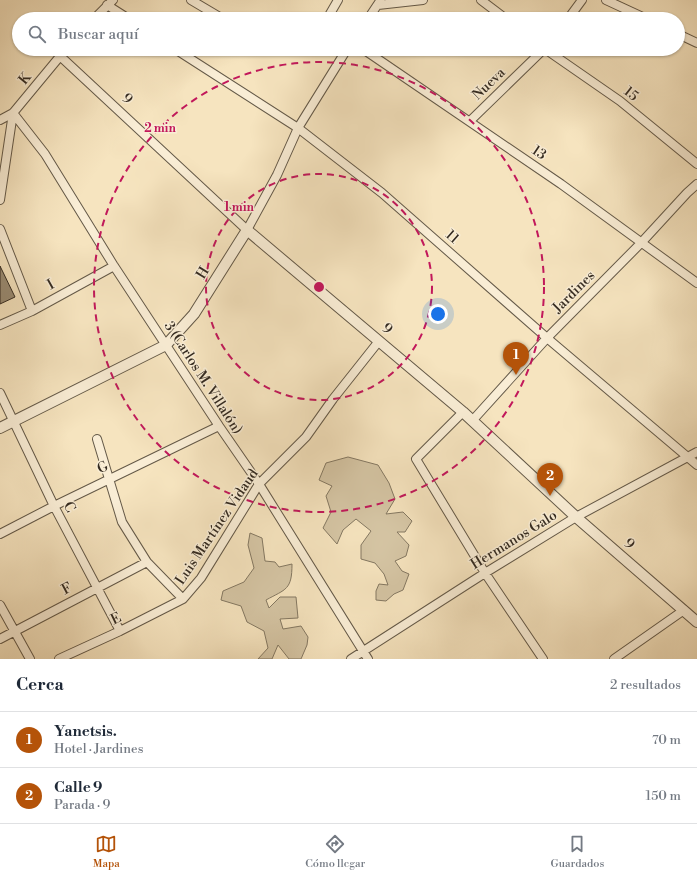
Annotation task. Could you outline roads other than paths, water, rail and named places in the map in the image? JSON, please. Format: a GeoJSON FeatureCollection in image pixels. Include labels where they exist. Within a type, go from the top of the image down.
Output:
{"type":"FeatureCollection","features":[{"type":"Feature","properties":{"kind":"street"},"geometry":{"type":"LineString","coordinates":[[191,0],[211,12]]}},
{"type":"Feature","properties":{"kind":"street"},"geometry":{"type":"LineString","coordinates":[[331,12],[338,0]]}},
{"type":"Feature","properties":{"kind":"street"},"geometry":{"type":"LineString","coordinates":[[373,12],[379,2],[423,0]]}},
{"type":"Feature","properties":{"kind":"street"},"geometry":{"type":"LineString","coordinates":[[481,0],[497,12]]}},
{"type":"Feature","properties":{"kind":"street"},"geometry":{"type":"LineString","coordinates":[[573,12],[582,0]]}},
{"type":"Feature","properties":{"kind":"street"},"geometry":{"type":"LineString","coordinates":[[606,0],[632,12]]}},
{"type":"Feature","properties":{"kind":"street"},"geometry":{"type":"LineString","coordinates":[[101,12],[110,2],[121,12]]}},
{"type":"Feature","properties":{"kind":"street"},"geometry":{"type":"LineString","coordinates":[[685,37],[697,43]]}},
{"type":"Feature","properties":{"kind":"street","name":"K"},"geometry":{"type":"LineString","coordinates":[[0,120],[13,113],[60,56]]}},
{"type":"Feature","properties":{"kind":"street","name":"9"},"geometry":{"type":"LineString","coordinates":[[60,56],[247,230],[463,412],[576,517],[697,622]]}},
{"type":"Feature","properties":{"kind":"street","name":"11"},"geometry":{"type":"LineString","coordinates":[[186,56],[298,128],[382,193],[547,338],[697,465]]}},
{"type":"Feature","properties":{"kind":"street","name":"H"},"geometry":{"type":"LineString","coordinates":[[0,428],[166,345],[194,314],[247,230],[277,175],[298,128],[344,56]]}},
{"type":"Feature","properties":{"kind":"street","name":"13"},"geometry":{"type":"LineString","coordinates":[[373,56],[561,184],[697,283]]}},
{"type":"Feature","properties":{"kind":"street","name":"Nueva"},"geometry":{"type":"LineString","coordinates":[[470,121],[538,56]]}},
{"type":"Feature","properties":{"kind":"street","name":"15"},"geometry":{"type":"LineString","coordinates":[[555,56],[620,101],[697,164]]}},
{"type":"Feature","properties":{"kind":"street"},"geometry":{"type":"LineString","coordinates":[[0,200],[13,113]]}},
{"type":"Feature","properties":{"kind":"street","name":"3 (Carlos M. Villalón)"},"geometry":{"type":"LineString","coordinates":[[13,113],[45,154],[114,266],[259,484],[368,659]]}},
{"type":"Feature","properties":{"kind":"street","name":"Jardines"},"geometry":{"type":"LineString","coordinates":[[472,421],[547,338],[697,184]]}},
{"type":"Feature","properties":{"kind":"street"},"geometry":{"type":"LineString","coordinates":[[0,229],[32,311]]}},
{"type":"Feature","properties":{"kind":"street","name":"I"},"geometry":{"type":"LineString","coordinates":[[0,325],[32,311],[114,266]]}},
{"type":"Feature","properties":{"kind":"street","name":"Luis Martínez Vidaud"},"geometry":{"type":"LineString","coordinates":[[184,599],[201,578],[259,484],[306,437],[333,399],[379,341]]}},
{"type":"Feature","properties":{"kind":"street","name":"C"},"geometry":{"type":"LineString","coordinates":[[0,393],[54,506],[120,631]]}},
{"type":"Feature","properties":{"kind":"street"},"geometry":{"type":"LineString","coordinates":[[463,412],[416,459],[485,573],[543,659]]}},
{"type":"Feature","properties":{"kind":"street","name":"G"},"geometry":{"type":"LineString","coordinates":[[0,534],[54,506],[219,426]]}},
{"type":"Feature","properties":{"kind":"street"},"geometry":{"type":"LineString","coordinates":[[98,439],[122,522],[147,562],[184,599]]}},
{"type":"Feature","properties":{"kind":"street","name":"Hermanos Galo"},"geometry":{"type":"LineString","coordinates":[[351,659],[485,573],[576,517],[697,452]]}},
{"type":"Feature","properties":{"kind":"street","name":"F"},"geometry":{"type":"LineString","coordinates":[[0,639],[147,562]]}},
{"type":"Feature","properties":{"kind":"street","name":"E"},"geometry":{"type":"LineString","coordinates":[[59,659],[184,599]]}},
{"type":"Feature","properties":{"kind":"street"},"geometry":{"type":"LineString","coordinates":[[0,605],[30,659]]}},
{"type":"Feature","properties":{"kind":"street"},"geometry":{"type":"LineString","coordinates":[[614,659],[684,610]]}},
{"type":"Feature","properties":{"kind":"place","name":"Yanetsis."},"geometry":{"type":"Point","coordinates":[516,375]}},
{"type":"Feature","properties":{"kind":"place","name":"Calle 9"},"geometry":{"type":"Point","coordinates":[550,496]}}]}
